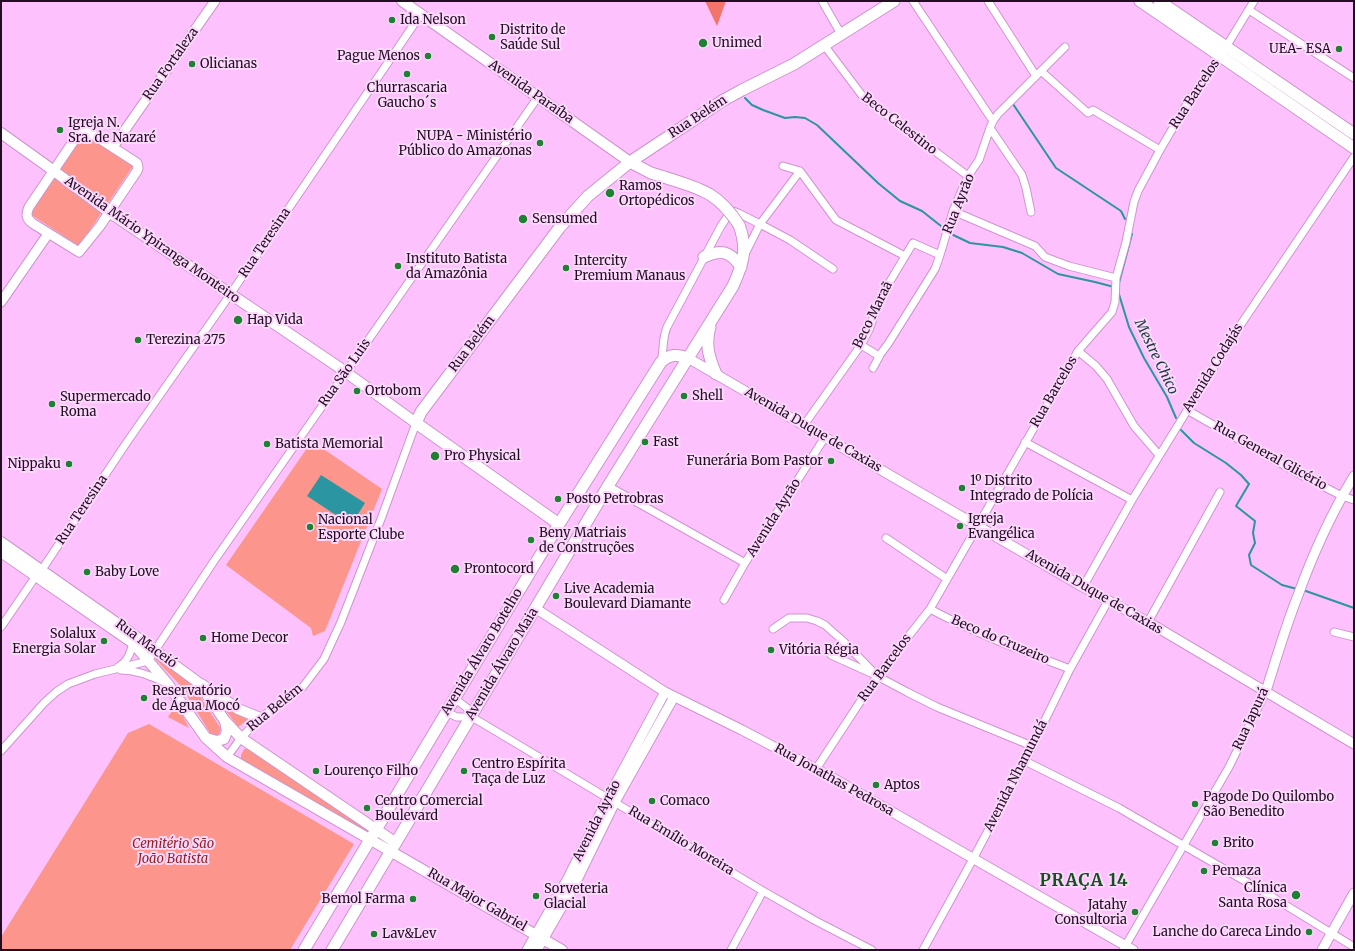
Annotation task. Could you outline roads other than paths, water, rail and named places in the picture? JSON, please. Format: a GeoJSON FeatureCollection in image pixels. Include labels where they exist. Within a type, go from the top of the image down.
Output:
{"type":"FeatureCollection","features":[{"type":"Feature","properties":{"kind":"main road","name":"Avenida Paraíba"},"geometry":{"type":"LineString","coordinates":[[402,1],[630,162],[651,173],[714,196],[728,210],[739,225],[743,236],[744,246],[742,262]]}},
{"type":"Feature","properties":{"kind":"main road"},"geometry":{"type":"LineString","coordinates":[[1159,1],[1354,134]]}},
{"type":"Feature","properties":{"kind":"main road","name":"Rua Belém"},"geometry":{"type":"LineString","coordinates":[[416,423],[421,412],[560,227],[588,196],[630,162],[728,97],[794,64],[892,2]]}},
{"type":"Feature","properties":{"kind":"main road"},"geometry":{"type":"LineString","coordinates":[[1146,3],[1220,57],[1354,148]]}},
{"type":"Feature","properties":{"kind":"main road"},"geometry":{"type":"LineString","coordinates":[[1288,103],[1293,92]]}},
{"type":"Feature","properties":{"kind":"main road","name":"Avenida Mário Ypiranga Monteiro"},"geometry":{"type":"LineString","coordinates":[[1,133],[109,212],[346,373],[559,524]]}},
{"type":"Feature","properties":{"kind":"main road"},"geometry":{"type":"LineString","coordinates":[[661,362],[668,356],[675,354],[688,358],[732,286],[742,262],[720,252],[712,253],[704,257]]}},
{"type":"Feature","properties":{"kind":"main road"},"geometry":{"type":"LineString","coordinates":[[711,322],[708,332],[708,349],[710,361],[716,374]]}},
{"type":"Feature","properties":{"kind":"main road","name":"Avenida Álvaro Maia"},"geometry":{"type":"LineString","coordinates":[[332,950],[608,486],[688,358]]}},
{"type":"Feature","properties":{"kind":"main road","name":"Avenida Álvaro Botelho"},"geometry":{"type":"LineString","coordinates":[[304,950],[559,524],[661,362]]}},
{"type":"Feature","properties":{"kind":"main road","name":"Rua Maceió"},"geometry":{"type":"LineString","coordinates":[[1,542],[39,574],[133,643],[167,683],[206,738],[227,757],[393,847]]}},
{"type":"Feature","properties":{"kind":"main road","name":"Rua Maceió"},"geometry":{"type":"LineString","coordinates":[[1,552],[39,574],[155,650],[199,683],[225,721],[241,738],[373,835]]}},
{"type":"Feature","properties":{"kind":"main road"},"geometry":{"type":"LineString","coordinates":[[199,683],[238,709],[260,718]]}},
{"type":"Feature","properties":{"kind":"main road"},"geometry":{"type":"LineString","coordinates":[[206,738],[217,741],[224,739],[227,731],[225,721]]}},
{"type":"Feature","properties":{"kind":"main road","name":"Rua Major Gabriel"},"geometry":{"type":"LineString","coordinates":[[393,847],[562,950]]}},
{"type":"Feature","properties":{"kind":"street","name":"Rua Fortaleza"},"geometry":{"type":"LineString","coordinates":[[113,147],[215,1]]}},
{"type":"Feature","properties":{"kind":"street"},"geometry":{"type":"LineString","coordinates":[[822,1],[841,34]]}},
{"type":"Feature","properties":{"kind":"street"},"geometry":{"type":"LineString","coordinates":[[914,1],[993,121]]}},
{"type":"Feature","properties":{"kind":"street"},"geometry":{"type":"LineString","coordinates":[[988,1],[1038,74],[1088,113],[1093,110],[1160,150]]}},
{"type":"Feature","properties":{"kind":"street","name":"Rua Barcelos"},"geometry":{"type":"LineString","coordinates":[[816,768],[877,676],[930,609],[1078,351],[1112,312],[1115,302],[1116,278],[1126,242],[1135,197],[1188,102],[1220,57],[1254,1]]}},
{"type":"Feature","properties":{"kind":"street"},"geometry":{"type":"LineString","coordinates":[[1249,10],[1354,78]]}},
{"type":"Feature","properties":{"kind":"street","name":"Rua Teresina"},"geometry":{"type":"LineString","coordinates":[[1,627],[39,574],[422,14]]}},
{"type":"Feature","properties":{"kind":"street","name":"Beco Celestino"},"geometry":{"type":"LineString","coordinates":[[824,45],[864,98],[968,176]]}},
{"type":"Feature","properties":{"kind":"street","name":"Rua Ayrão"},"geometry":{"type":"LineString","coordinates":[[873,368],[934,269],[940,255],[953,211],[968,176],[979,160],[993,121],[998,114],[1065,47]]}},
{"type":"Feature","properties":{"kind":"street","name":"Rua São Luis"},"geometry":{"type":"LineString","coordinates":[[148,661],[214,561],[538,97]]}},
{"type":"Feature","properties":{"kind":"street"},"geometry":{"type":"LineString","coordinates":[[990,128],[1022,175],[1031,212]]}},
{"type":"Feature","properties":{"kind":"street"},"geometry":{"type":"LineString","coordinates":[[84,132],[89,132],[137,163],[137,171],[79,252],[48,234],[28,220],[27,212],[54,171],[75,139],[79,134],[84,132]]}},
{"type":"Feature","properties":{"kind":"street","name":"Avenida Codajás"},"geometry":{"type":"LineString","coordinates":[[1083,587],[1132,500],[1233,336],[1354,157]]}},
{"type":"Feature","properties":{"kind":"street"},"geometry":{"type":"LineString","coordinates":[[783,166],[800,171],[836,220],[905,256]]}},
{"type":"Feature","properties":{"kind":"street"},"geometry":{"type":"LineString","coordinates":[[742,262],[760,224],[800,171]]}},
{"type":"Feature","properties":{"kind":"street"},"geometry":{"type":"LineString","coordinates":[[661,362],[663,337],[667,327],[721,226],[729,214],[733,211],[790,240],[833,269]]}},
{"type":"Feature","properties":{"kind":"street"},"geometry":{"type":"LineString","coordinates":[[953,211],[1035,246],[1042,256],[1069,266],[1116,278]]}},
{"type":"Feature","properties":{"kind":"street"},"geometry":{"type":"LineString","coordinates":[[1,302],[48,234]]}},
{"type":"Feature","properties":{"kind":"street","name":"Beco Maraã"},"geometry":{"type":"LineString","coordinates":[[804,425],[861,345],[869,330],[880,298],[913,243],[940,255]]}},
{"type":"Feature","properties":{"kind":"street"},"geometry":{"type":"LineString","coordinates":[[861,345],[877,355],[880,355]]}},
{"type":"Feature","properties":{"kind":"street"},"geometry":{"type":"LineString","coordinates":[[1078,351],[1096,366],[1134,426],[1159,455]]}},
{"type":"Feature","properties":{"kind":"street","name":"Avenida Duque de Caxias"},"geometry":{"type":"LineString","coordinates":[[688,358],[1083,587],[1148,622],[1266,690],[1354,744]]}},
{"type":"Feature","properties":{"kind":"street","name":"Rua General Glicério"},"geometry":{"type":"LineString","coordinates":[[1187,410],[1303,476],[1342,496],[1354,500]]}},
{"type":"Feature","properties":{"kind":"street","name":"Rua Belém"},"geometry":{"type":"LineString","coordinates":[[227,757],[241,738],[260,718],[302,688],[320,664],[333,641],[381,519],[416,423]]}},
{"type":"Feature","properties":{"kind":"street","name":"Avenida Ayrão"},"geometry":{"type":"LineString","coordinates":[[724,600],[825,437]]}},
{"type":"Feature","properties":{"kind":"street"},"geometry":{"type":"LineString","coordinates":[[1025,442],[1132,500]]}},
{"type":"Feature","properties":{"kind":"street","name":"Rua Japurá"},"geometry":{"type":"LineString","coordinates":[[1128,948],[1184,845],[1229,767],[1266,690],[1297,597],[1312,558],[1342,496],[1354,476]]}},
{"type":"Feature","properties":{"kind":"street"},"geometry":{"type":"LineString","coordinates":[[608,486],[745,564]]}},
{"type":"Feature","properties":{"kind":"street"},"geometry":{"type":"LineString","coordinates":[[1148,622],[1220,492]]}},
{"type":"Feature","properties":{"kind":"street"},"geometry":{"type":"LineString","coordinates":[[886,538],[947,579]]}},
{"type":"Feature","properties":{"kind":"street","name":"Avenida Nhamundá"},"geometry":{"type":"LineString","coordinates":[[923,950],[1025,761],[1070,669],[1108,600]]}},
{"type":"Feature","properties":{"kind":"street","name":"Rua Jonathas Pedrosa"},"geometry":{"type":"LineString","coordinates":[[535,608],[665,692],[816,768],[1128,948]]}},
{"type":"Feature","properties":{"kind":"street","name":"Beco do Cruzeiro"},"geometry":{"type":"LineString","coordinates":[[930,609],[958,624],[998,642],[1070,669]]}},
{"type":"Feature","properties":{"kind":"street"},"geometry":{"type":"LineString","coordinates":[[773,629],[789,618],[807,618],[817,621],[825,625],[843,641],[877,676]]}},
{"type":"Feature","properties":{"kind":"street"},"geometry":{"type":"LineString","coordinates":[[1334,632],[1354,637]]}},
{"type":"Feature","properties":{"kind":"street"},"geometry":{"type":"LineString","coordinates":[[113,670],[124,664],[127,660],[133,643]]}},
{"type":"Feature","properties":{"kind":"street"},"geometry":{"type":"LineString","coordinates":[[831,655],[877,676],[937,707],[1032,746]]}},
{"type":"Feature","properties":{"kind":"street"},"geometry":{"type":"LineString","coordinates":[[1,751],[44,703],[68,684],[95,674],[148,661]]}},
{"type":"Feature","properties":{"kind":"street"},"geometry":{"type":"LineString","coordinates":[[113,670],[135,671],[167,683]]}},
{"type":"Feature","properties":{"kind":"street","name":"Avenida Ayrão"},"geometry":{"type":"LineString","coordinates":[[527,950],[540,937],[571,882],[665,692]]}},
{"type":"Feature","properties":{"kind":"street","name":"Avenida Ayrão"},"geometry":{"type":"LineString","coordinates":[[612,800],[674,697]]}},
{"type":"Feature","properties":{"kind":"street","name":"Rua Emílio Moreira"},"geometry":{"type":"LineString","coordinates":[[454,698],[467,708],[471,717]]}},
{"type":"Feature","properties":{"kind":"street","name":"Rua Emílio Moreira"},"geometry":{"type":"LineString","coordinates":[[446,712],[458,717],[471,717],[764,891],[814,920],[872,950]]}},
{"type":"Feature","properties":{"kind":"street"},"geometry":{"type":"LineString","coordinates":[[1025,761],[1119,808],[1332,932],[1354,947]]}},
{"type":"Feature","properties":{"kind":"street"},"geometry":{"type":"LineString","coordinates":[[731,950],[764,891]]}},
{"type":"Feature","properties":{"kind":"street"},"geometry":{"type":"LineString","coordinates":[[1322,950],[1354,893]]}},
{"type":"Feature","properties":{"kind":"street","name":"Avenida Ayrão"},"geometry":{"type":"LineString","coordinates":[[537,950],[540,937]]}},
{"type":"Feature","properties":{"kind":"waterway"},"geometry":{"type":"LineString","coordinates":[[745,98],[752,105],[763,110],[785,118],[805,118],[817,125],[878,183],[900,201],[922,211],[946,230]]}},
{"type":"Feature","properties":{"kind":"waterway","name":"Mestre Chico"},"geometry":{"type":"LineString","coordinates":[[1013,104],[1056,168],[1121,211],[1125,219]]}},
{"type":"Feature","properties":{"kind":"waterway"},"geometry":{"type":"LineString","coordinates":[[949,233],[970,243],[1003,247],[1022,253],[1058,274],[1114,287]]}},
{"type":"Feature","properties":{"kind":"waterway","name":"Mestre Chico"},"geometry":{"type":"LineString","coordinates":[[1119,283],[1132,234]]}},
{"type":"Feature","properties":{"kind":"waterway","name":"Mestre Chico"},"geometry":{"type":"LineString","coordinates":[[1118,291],[1129,327],[1144,358],[1167,397],[1176,418]]}},
{"type":"Feature","properties":{"kind":"waterway","name":"Mestre Chico"},"geometry":{"type":"LineString","coordinates":[[1181,430],[1194,443],[1226,463],[1241,475],[1249,484],[1236,506],[1255,521],[1253,533],[1255,543],[1249,555],[1251,565],[1282,585],[1297,589]]}},
{"type":"Feature","properties":{"kind":"waterway","name":"Mestre Chico"},"geometry":{"type":"LineString","coordinates":[[1303,590],[1354,608]]}},
{"type":"Feature","properties":{"kind":"place","name":"Ida Nelson"},"geometry":{"type":"Point","coordinates":[392,20]}},
{"type":"Feature","properties":{"kind":"place","name":"Distrito de Saúde Sul"},"geometry":{"type":"Point","coordinates":[492,37]}},
{"type":"Feature","properties":{"kind":"place","name":"Unimed"},"geometry":{"type":"Point","coordinates":[703,43]}},
{"type":"Feature","properties":{"kind":"place","name":"UEA- ESA"},"geometry":{"type":"Point","coordinates":[1339,49]}},
{"type":"Feature","properties":{"kind":"place","name":"Pague Menos"},"geometry":{"type":"Point","coordinates":[428,56]}},
{"type":"Feature","properties":{"kind":"place","name":"Olicianas"},"geometry":{"type":"Point","coordinates":[192,64]}},
{"type":"Feature","properties":{"kind":"place","name":"Churrascaria Gaucho´s"},"geometry":{"type":"Point","coordinates":[407,74]}},
{"type":"Feature","properties":{"kind":"place","name":"Igreja N. Sra. de Nazaré"},"geometry":{"type":"Point","coordinates":[60,130]}},
{"type":"Feature","properties":{"kind":"place","name":"NUPA - Ministério Público do Amazonas"},"geometry":{"type":"Point","coordinates":[540,143]}},
{"type":"Feature","properties":{"kind":"place","name":"Ramos Ortopédicos"},"geometry":{"type":"Point","coordinates":[610,193]}},
{"type":"Feature","properties":{"kind":"place","name":"Sensumed"},"geometry":{"type":"Point","coordinates":[523,219]}},
{"type":"Feature","properties":{"kind":"place","name":"Instituto Batista da Amazônia"},"geometry":{"type":"Point","coordinates":[398,266]}},
{"type":"Feature","properties":{"kind":"place","name":"Intercity Premium Manaus"},"geometry":{"type":"Point","coordinates":[566,268]}},
{"type":"Feature","properties":{"kind":"place","name":"Hap Vida"},"geometry":{"type":"Point","coordinates":[238,320]}},
{"type":"Feature","properties":{"kind":"place","name":"Terezina 275"},"geometry":{"type":"Point","coordinates":[138,340]}},
{"type":"Feature","properties":{"kind":"place","name":"Ortobom"},"geometry":{"type":"Point","coordinates":[357,391]}},
{"type":"Feature","properties":{"kind":"place","name":"Shell"},"geometry":{"type":"Point","coordinates":[684,396]}},
{"type":"Feature","properties":{"kind":"place","name":"Supermercado Roma"},"geometry":{"type":"Point","coordinates":[52,404]}},
{"type":"Feature","properties":{"kind":"place","name":"Fast"},"geometry":{"type":"Point","coordinates":[645,442]}},
{"type":"Feature","properties":{"kind":"place","name":"Batista Memorial"},"geometry":{"type":"Point","coordinates":[267,444]}},
{"type":"Feature","properties":{"kind":"place","name":"Pro Physical"},"geometry":{"type":"Point","coordinates":[435,456]}},
{"type":"Feature","properties":{"kind":"place","name":"Funerária Bom Pastor"},"geometry":{"type":"Point","coordinates":[831,461]}},
{"type":"Feature","properties":{"kind":"place","name":"Nippaku"},"geometry":{"type":"Point","coordinates":[69,464]}},
{"type":"Feature","properties":{"kind":"place","name":"1º Distrito Integrado de Polícia"},"geometry":{"type":"Point","coordinates":[962,488]}},
{"type":"Feature","properties":{"kind":"place","name":"Posto Petrobras"},"geometry":{"type":"Point","coordinates":[558,499]}},
{"type":"Feature","properties":{"kind":"place","name":"Igreja Evangélica"},"geometry":{"type":"Point","coordinates":[960,526]}},
{"type":"Feature","properties":{"kind":"place","name":"Nacional Esporte Clube"},"geometry":{"type":"Point","coordinates":[310,527]}},
{"type":"Feature","properties":{"kind":"place","name":"Beny Matriais de Construções"},"geometry":{"type":"Point","coordinates":[531,540]}},
{"type":"Feature","properties":{"kind":"place","name":"Prontocord"},"geometry":{"type":"Point","coordinates":[455,569]}},
{"type":"Feature","properties":{"kind":"place","name":"Baby Love"},"geometry":{"type":"Point","coordinates":[87,572]}},
{"type":"Feature","properties":{"kind":"place","name":"Live Academia Boulevard Diamante"},"geometry":{"type":"Point","coordinates":[556,596]}},
{"type":"Feature","properties":{"kind":"place","name":"Home Decor"},"geometry":{"type":"Point","coordinates":[203,638]}},
{"type":"Feature","properties":{"kind":"place","name":"Solalux Energia Solar"},"geometry":{"type":"Point","coordinates":[104,641]}},
{"type":"Feature","properties":{"kind":"place","name":"Vitória Régia"},"geometry":{"type":"Point","coordinates":[771,650]}},
{"type":"Feature","properties":{"kind":"place","name":"Reservatório de Água Mocó"},"geometry":{"type":"Point","coordinates":[144,698]}},
{"type":"Feature","properties":{"kind":"place","name":"Lourenço Filho"},"geometry":{"type":"Point","coordinates":[316,771]}},
{"type":"Feature","properties":{"kind":"place","name":"Centro Espírita Taça de Luz"},"geometry":{"type":"Point","coordinates":[464,771]}},
{"type":"Feature","properties":{"kind":"place","name":"Aptos"},"geometry":{"type":"Point","coordinates":[876,785]}},
{"type":"Feature","properties":{"kind":"place","name":"Comaco"},"geometry":{"type":"Point","coordinates":[652,801]}},
{"type":"Feature","properties":{"kind":"place","name":"Pagode Do Quilombo São Benedito"},"geometry":{"type":"Point","coordinates":[1195,804]}},
{"type":"Feature","properties":{"kind":"place","name":"Centro Comercial Boulevard"},"geometry":{"type":"Point","coordinates":[367,808]}},
{"type":"Feature","properties":{"kind":"place","name":"Brito"},"geometry":{"type":"Point","coordinates":[1215,843]}},
{"type":"Feature","properties":{"kind":"place","name":"Pemaza"},"geometry":{"type":"Point","coordinates":[1204,871]}},
{"type":"Feature","properties":{"kind":"place","name":"Clínica Santa Rosa"},"geometry":{"type":"Point","coordinates":[1296,895]}},
{"type":"Feature","properties":{"kind":"place","name":"Sorveteria Glacial"},"geometry":{"type":"Point","coordinates":[536,896]}},
{"type":"Feature","properties":{"kind":"place","name":"Bemol Farma"},"geometry":{"type":"Point","coordinates":[413,899]}},
{"type":"Feature","properties":{"kind":"place","name":"Jatahy Consultoria"},"geometry":{"type":"Point","coordinates":[1135,912]}},
{"type":"Feature","properties":{"kind":"place","name":"Lanche do Careca Lindo"},"geometry":{"type":"Point","coordinates":[1309,932]}},
{"type":"Feature","properties":{"kind":"place","name":"Lav&Lev"},"geometry":{"type":"Point","coordinates":[374,934]}},
{"type":"Feature","properties":{"kind":"district","name":"PRAÇA 14"},"geometry":{"type":"Point","coordinates":[1084,881]}},
{"type":"Feature","properties":{"kind":"park label","name":"Cemitério São João Batista"},"geometry":{"type":"Point","coordinates":[173,852]}}]}
